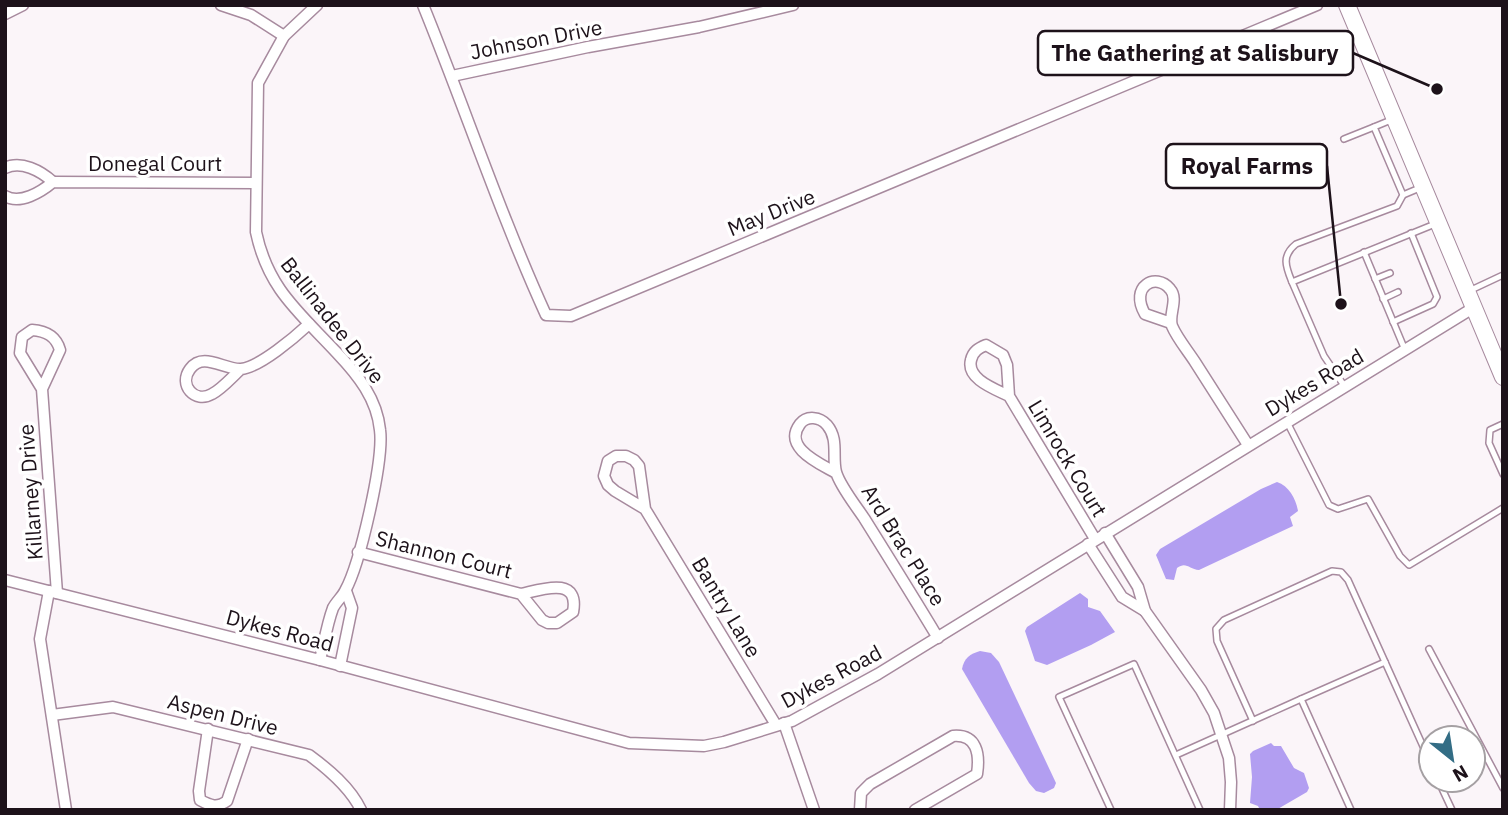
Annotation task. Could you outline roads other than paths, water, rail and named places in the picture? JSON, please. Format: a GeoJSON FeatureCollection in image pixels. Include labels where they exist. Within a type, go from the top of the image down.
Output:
{"type":"FeatureCollection","features":[{"type":"Feature","properties":{"kind":"street"},"geometry":{"type":"LineString","coordinates":[[5,14],[23,5]]}},
{"type":"Feature","properties":{"kind":"street"},"geometry":{"type":"LineString","coordinates":[[221,5],[251,15],[284,36]]}},
{"type":"Feature","properties":{"kind":"street","name":"Ballinadee Drive"},"geometry":{"type":"LineString","coordinates":[[317,5],[284,36],[258,83],[256,232],[261,255],[276,285],[361,379],[373,402],[380,428],[381,452],[358,552],[346,591],[334,607],[320,660]]}},
{"type":"Feature","properties":{"kind":"street","name":"May Drive"},"geometry":{"type":"LineString","coordinates":[[423,5],[516,249],[546,315],[571,316],[1317,5]]}},
{"type":"Feature","properties":{"kind":"street","name":"Johnson Drive"},"geometry":{"type":"LineString","coordinates":[[452,76],[699,27],[793,5]]}},
{"type":"Feature","properties":{"kind":"street"},"geometry":{"type":"LineString","coordinates":[[1347,5],[1502,374]]}},
{"type":"Feature","properties":{"kind":"street","name":"Donegal Court"},"geometry":{"type":"LineString","coordinates":[[5,168],[11,165],[24,166],[53,182]]}},
{"type":"Feature","properties":{"kind":"street","name":"Donegal Court"},"geometry":{"type":"LineString","coordinates":[[5,196],[20,200],[43,190],[53,182],[256,183]]}},
{"type":"Feature","properties":{"kind":"street","name":"Dykes Road"},"geometry":{"type":"LineString","coordinates":[[5,580],[320,660],[629,743],[704,746],[780,724],[878,674],[1473,308]]}},
{"type":"Feature","properties":{"kind":"street"},"geometry":{"type":"LineString","coordinates":[[1171,323],[1248,445]]}},
{"type":"Feature","properties":{"kind":"street"},"geometry":{"type":"LineString","coordinates":[[241,369],[208,361],[197,362],[185,380],[187,388],[194,395],[204,397],[213,394],[241,369],[291,341],[309,324]]}},
{"type":"Feature","properties":{"kind":"street","name":"Killarney Drive"},"geometry":{"type":"LineString","coordinates":[[42,389],[20,353],[22,337],[32,330],[43,331],[57,341],[60,350],[42,389],[53,592]]}},
{"type":"Feature","properties":{"kind":"street","name":"Limrock Court"},"geometry":{"type":"LineString","coordinates":[[1009,396],[980,381],[973,374],[970,364],[978,348],[986,345],[1003,355],[1007,365],[1009,396],[1096,539]]}},
{"type":"Feature","properties":{"kind":"street","name":"Ard Brac Place"},"geometry":{"type":"LineString","coordinates":[[836,473],[802,452],[796,443],[800,424],[808,418],[819,418],[832,432],[836,473],[938,638]]}},
{"type":"Feature","properties":{"kind":"street","name":"Bantry Lane"},"geometry":{"type":"LineString","coordinates":[[645,509],[608,485],[604,476],[608,461],[616,456],[626,456],[639,466],[645,509],[780,724],[814,810]]}},
{"type":"Feature","properties":{"kind":"street"},"geometry":{"type":"LineString","coordinates":[[1096,539],[1122,597],[1145,611]]}},
{"type":"Feature","properties":{"kind":"street"},"geometry":{"type":"LineString","coordinates":[[1096,539],[1138,587],[1145,611],[1201,690],[1222,735],[1229,758],[1230,810]]}},
{"type":"Feature","properties":{"kind":"street","name":"Shannon Court"},"geometry":{"type":"LineString","coordinates":[[358,552],[521,594],[555,586],[563,587],[575,603],[573,612],[557,623],[548,623],[542,620],[521,594]]}},
{"type":"Feature","properties":{"kind":"street","name":"Ballinadee Drive"},"geometry":{"type":"LineString","coordinates":[[340,666],[352,608],[346,591]]}},
{"type":"Feature","properties":{"kind":"street"},"geometry":{"type":"LineString","coordinates":[[53,592],[40,639],[66,810]]}},
{"type":"Feature","properties":{"kind":"street","name":"Aspen Drive"},"geometry":{"type":"LineString","coordinates":[[52,715],[113,707],[309,755],[329,770],[358,802],[361,810]]}},
{"type":"Feature","properties":{"kind":"street"},"geometry":{"type":"LineString","coordinates":[[208,729],[199,791],[200,800],[211,806],[220,806],[227,801],[248,739]]}},
{"type":"Feature","properties":{"kind":"street"},"geometry":{"type":"LineString","coordinates":[[860,810],[861,793],[870,785],[953,736],[969,739],[979,753],[977,774],[915,810]]}},
{"type":"Feature","properties":{"kind":"lane"},"geometry":{"type":"LineString","coordinates":[[1344,139],[1393,119]]}},
{"type":"Feature","properties":{"kind":"lane"},"geometry":{"type":"LineString","coordinates":[[1374,127],[1403,195]]}},
{"type":"Feature","properties":{"kind":"lane"},"geometry":{"type":"LineString","coordinates":[[1345,387],[1324,356],[1284,264],[1285,256],[1290,248],[1397,206],[1403,195],[1422,187]]}},
{"type":"Feature","properties":{"kind":"lane"},"geometry":{"type":"LineString","coordinates":[[1292,282],[1437,223]]}},
{"type":"Feature","properties":{"kind":"lane"},"geometry":{"type":"LineString","coordinates":[[1393,322],[1433,304],[1437,297],[1411,233]]}},
{"type":"Feature","properties":{"kind":"lane"},"geometry":{"type":"LineString","coordinates":[[1364,252],[1405,350]]}},
{"type":"Feature","properties":{"kind":"lane"},"geometry":{"type":"LineString","coordinates":[[1414,262],[1422,258]]}},
{"type":"Feature","properties":{"kind":"lane"},"geometry":{"type":"LineString","coordinates":[[1375,279],[1390,272]]}},
{"type":"Feature","properties":{"kind":"lane"},"geometry":{"type":"LineString","coordinates":[[1466,292],[1503,275]]}},
{"type":"Feature","properties":{"kind":"lane"},"geometry":{"type":"LineString","coordinates":[[1423,282],[1431,279]]}},
{"type":"Feature","properties":{"kind":"lane"},"geometry":{"type":"LineString","coordinates":[[1383,299],[1398,292]]}},
{"type":"Feature","properties":{"kind":"lane"},"geometry":{"type":"LineString","coordinates":[[1287,422],[1329,505],[1338,509],[1368,499],[1400,556],[1409,565],[1503,508]]}},
{"type":"Feature","properties":{"kind":"lane"},"geometry":{"type":"LineString","coordinates":[[1503,424],[1490,430],[1489,443],[1503,474]]}},
{"type":"Feature","properties":{"kind":"lane"},"geometry":{"type":"LineString","coordinates":[[1253,720],[1217,641],[1216,629],[1224,620],[1332,571],[1341,572],[1348,580],[1417,733]]}},
{"type":"Feature","properties":{"kind":"lane"},"geometry":{"type":"LineString","coordinates":[[1429,649],[1503,788]]}},
{"type":"Feature","properties":{"kind":"lane"},"geometry":{"type":"LineString","coordinates":[[1176,755],[1385,662]]}},
{"type":"Feature","properties":{"kind":"lane"},"geometry":{"type":"LineString","coordinates":[[1111,810],[1059,697],[1134,664],[1200,810]]}},
{"type":"Feature","properties":{"kind":"lane"},"geometry":{"type":"LineString","coordinates":[[1301,699],[1351,810]]}},
{"type":"Feature","properties":{"kind":"lane"},"geometry":{"type":"LineString","coordinates":[[1445,794],[1452,810]]}},
{"type":"Feature","properties":{"kind":"place","name":"The Gathering at Salisbury"},"geometry":{"type":"Point","coordinates":[1437,89]}},
{"type":"Feature","properties":{"kind":"place","name":"Royal Farms"},"geometry":{"type":"Point","coordinates":[1341,304]}}]}
